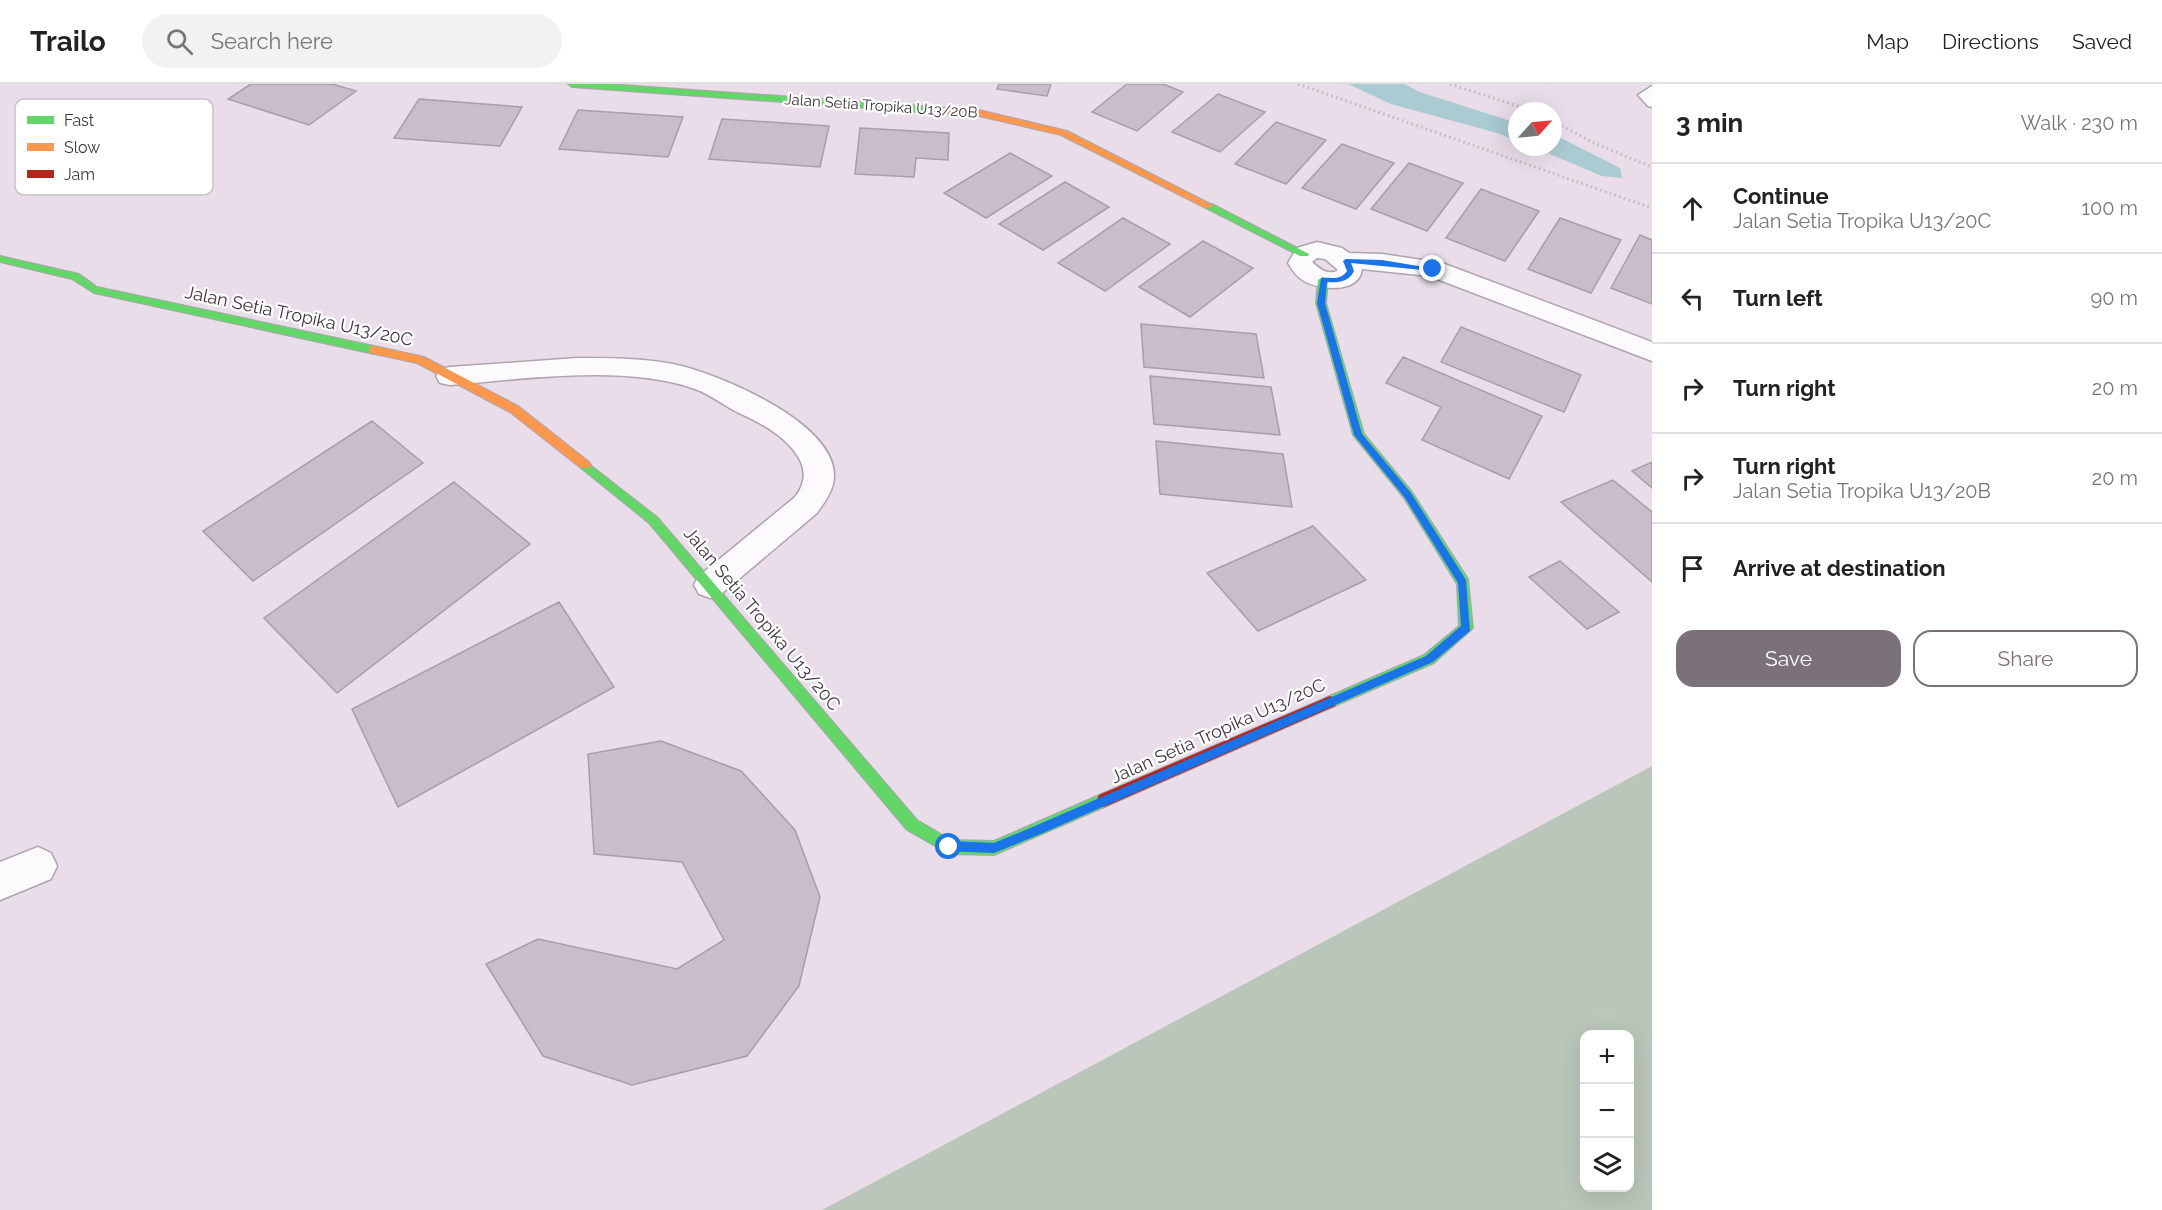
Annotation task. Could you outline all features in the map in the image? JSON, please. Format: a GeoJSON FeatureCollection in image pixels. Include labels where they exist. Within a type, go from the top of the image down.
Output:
{"type":"FeatureCollection","features":[{"type":"Feature","properties":{"kind":"street","name":"Jalan Setia Tropika U13/20B"},"geometry":{"type":"LineString","coordinates":[[572,84],[979,113],[1019,122],[1065,133],[1304,254]]}},
{"type":"Feature","properties":{"kind":"street"},"geometry":{"type":"LineString","coordinates":[[1346,261],[1350,271],[1348,275],[1339,280],[1323,280],[1303,268],[1300,263],[1304,254],[1317,250],[1333,253],[1346,261],[1382,262],[1433,269],[1652,352]]}},
{"type":"Feature","properties":{"kind":"street","name":"Jalan Setia Tropika U13/20C"},"geometry":{"type":"LineString","coordinates":[[0,259],[75,276],[94,290],[420,360],[514,409],[653,520],[912,825],[949,847],[994,848],[1429,659],[1466,628],[1463,583],[1408,495],[1359,435],[1321,303],[1323,280]]}},
{"type":"Feature","properties":{"kind":"street"},"geometry":{"type":"LineString","coordinates":[[450,376],[567,368],[639,370],[702,381],[780,420],[800,437],[816,459],[820,476],[817,492],[806,505],[710,585]]}},
{"type":"Feature","properties":{"kind":"street"},"geometry":{"type":"LineString","coordinates":[[0,881],[38,866]]}},
{"type":"Feature","properties":{"kind":"lane"},"geometry":{"type":"LineString","coordinates":[[1652,89],[1644,95],[1652,104]]}},
{"type":"Feature","properties":{"kind":"path"},"geometry":{"type":"LineString","coordinates":[[1298,84],[1652,208]]}},
{"type":"Feature","properties":{"kind":"path"},"geometry":{"type":"LineString","coordinates":[[1450,84],[1508,103]]}},
{"type":"Feature","properties":{"kind":"path"},"geometry":{"type":"LineString","coordinates":[[1562,126],[1594,143],[1652,167]]}},
{"type":"Feature","properties":{"kind":"shaded area"},"geometry":{"type":"Polygon","coordinates":[[[1652,766],[1652,1210],[822,1210],[1652,766]]]}},
{"type":"Feature","properties":{"kind":"water"},"geometry":{"type":"Polygon","coordinates":[[[1348,84],[1404,84],[1420,92],[1508,120],[1508,137],[1497,133],[1391,104],[1348,84]]]}},
{"type":"Feature","properties":{"kind":"water"},"geometry":{"type":"Polygon","coordinates":[[[1562,139],[1620,168],[1622,178],[1602,176],[1554,156],[1562,156],[1562,139]]]}},
{"type":"Feature","properties":{"kind":"building"},"geometry":{"type":"Polygon","coordinates":[[[251,84],[332,84],[356,91],[309,125],[228,99],[251,84]]]}},
{"type":"Feature","properties":{"kind":"building"},"geometry":{"type":"Polygon","coordinates":[[[999,84],[1051,84],[1047,96],[997,89],[999,84]]]}},
{"type":"Feature","properties":{"kind":"building"},"geometry":{"type":"Polygon","coordinates":[[[1127,84],[1163,84],[1183,92],[1137,131],[1092,112],[1127,84]]]}},
{"type":"Feature","properties":{"kind":"building"},"geometry":{"type":"Polygon","coordinates":[[[1218,94],[1265,112],[1220,152],[1172,132],[1218,94]]]}},
{"type":"Feature","properties":{"kind":"building"},"geometry":{"type":"Polygon","coordinates":[[[419,99],[522,107],[500,146],[394,138],[419,99]]]}},
{"type":"Feature","properties":{"kind":"building"},"geometry":{"type":"Polygon","coordinates":[[[578,110],[683,117],[668,157],[559,149],[578,110]]]}},
{"type":"Feature","properties":{"kind":"building"},"geometry":{"type":"Polygon","coordinates":[[[722,119],[829,126],[820,167],[709,159],[722,119]]]}},
{"type":"Feature","properties":{"kind":"building"},"geometry":{"type":"Polygon","coordinates":[[[1276,122],[1326,140],[1286,184],[1235,164],[1276,122]]]}},
{"type":"Feature","properties":{"kind":"building"},"geometry":{"type":"Polygon","coordinates":[[[860,128],[949,133],[948,160],[916,158],[914,177],[855,174],[860,128]]]}},
{"type":"Feature","properties":{"kind":"building"},"geometry":{"type":"Polygon","coordinates":[[[1342,144],[1394,163],[1356,209],[1302,188],[1342,144]]]}},
{"type":"Feature","properties":{"kind":"building"},"geometry":{"type":"Polygon","coordinates":[[[1010,153],[1052,176],[986,218],[944,193],[1010,153]]]}},
{"type":"Feature","properties":{"kind":"building"},"geometry":{"type":"Polygon","coordinates":[[[1409,163],[1463,183],[1427,231],[1371,209],[1409,163]]]}},
{"type":"Feature","properties":{"kind":"building"},"geometry":{"type":"Polygon","coordinates":[[[1065,182],[1109,207],[1043,250],[999,224],[1065,182]]]}},
{"type":"Feature","properties":{"kind":"building"},"geometry":{"type":"Polygon","coordinates":[[[1481,189],[1539,211],[1505,261],[1446,238],[1481,189]]]}},
{"type":"Feature","properties":{"kind":"building"},"geometry":{"type":"Polygon","coordinates":[[[1123,218],[1170,244],[1105,291],[1058,263],[1123,218]]]}},
{"type":"Feature","properties":{"kind":"building"},"geometry":{"type":"Polygon","coordinates":[[[1560,218],[1621,240],[1591,293],[1528,269],[1560,218]]]}},
{"type":"Feature","properties":{"kind":"building"},"geometry":{"type":"Polygon","coordinates":[[[1640,235],[1652,240],[1652,304],[1611,288],[1640,235]]]}},
{"type":"Feature","properties":{"kind":"building"},"geometry":{"type":"Polygon","coordinates":[[[1203,241],[1253,268],[1190,317],[1139,287],[1203,241]]]}},
{"type":"Feature","properties":{"kind":"building"},"geometry":{"type":"Polygon","coordinates":[[[1141,324],[1256,334],[1264,378],[1144,367],[1141,324]]]}},
{"type":"Feature","properties":{"kind":"building"},"geometry":{"type":"Polygon","coordinates":[[[1461,327],[1581,375],[1564,412],[1441,362],[1461,327]]]}},
{"type":"Feature","properties":{"kind":"building"},"geometry":{"type":"Polygon","coordinates":[[[1403,357],[1542,416],[1509,479],[1422,440],[1441,407],[1386,383],[1403,357]]]}},
{"type":"Feature","properties":{"kind":"building"},"geometry":{"type":"Polygon","coordinates":[[[1150,376],[1271,387],[1280,435],[1154,424],[1150,376]]]}},
{"type":"Feature","properties":{"kind":"building"},"geometry":{"type":"Polygon","coordinates":[[[372,421],[423,463],[253,581],[203,531],[372,421]]]}},
{"type":"Feature","properties":{"kind":"building"},"geometry":{"type":"Polygon","coordinates":[[[1156,441],[1283,454],[1292,507],[1160,494],[1156,441]]]}},
{"type":"Feature","properties":{"kind":"building"},"geometry":{"type":"Polygon","coordinates":[[[1652,462],[1652,488],[1632,471],[1652,462]]]}},
{"type":"Feature","properties":{"kind":"building"},"geometry":{"type":"Polygon","coordinates":[[[1613,480],[1652,512],[1652,582],[1561,502],[1613,480]]]}},
{"type":"Feature","properties":{"kind":"building"},"geometry":{"type":"Polygon","coordinates":[[[454,482],[530,544],[337,693],[264,618],[454,482]]]}},
{"type":"Feature","properties":{"kind":"building"},"geometry":{"type":"Polygon","coordinates":[[[1313,526],[1366,580],[1258,631],[1207,573],[1313,526]]]}},
{"type":"Feature","properties":{"kind":"building"},"geometry":{"type":"Polygon","coordinates":[[[1560,561],[1619,612],[1587,629],[1529,577],[1560,561]]]}},
{"type":"Feature","properties":{"kind":"building"},"geometry":{"type":"Polygon","coordinates":[[[559,602],[614,687],[398,807],[352,709],[559,602]]]}},
{"type":"Feature","properties":{"kind":"building"},"geometry":{"type":"Polygon","coordinates":[[[661,741],[741,771],[795,830],[820,897],[799,986],[747,1056],[632,1085],[543,1056],[486,964],[538,939],[677,969],[724,940],[682,862],[594,854],[588,754],[661,741]]]}},
{"type":"Feature","properties":{"kind":"traffic: fast"},"geometry":{"type":"LineString","coordinates":[[572,84],[935,110]]}},
{"type":"Feature","properties":{"kind":"traffic: fast"},"geometry":{"type":"LineString","coordinates":[[1209,206],[1304,254]]}},
{"type":"Feature","properties":{"kind":"traffic: fast"},"geometry":{"type":"LineString","coordinates":[[0,259],[75,276],[94,290],[374,350]]}},
{"type":"Feature","properties":{"kind":"traffic: fast"},"geometry":{"type":"LineString","coordinates":[[1323,280],[1321,303],[1359,435],[1408,495],[1463,583],[1466,628],[1429,659],[1330,702]]}},
{"type":"Feature","properties":{"kind":"traffic: fast"},"geometry":{"type":"LineString","coordinates":[[585,465],[653,520],[912,825],[949,847],[994,848],[1104,800]]}},
{"type":"Feature","properties":{"kind":"traffic: slow"},"geometry":{"type":"LineString","coordinates":[[935,110],[979,113],[1064,133],[1209,206]]}},
{"type":"Feature","properties":{"kind":"traffic: slow"},"geometry":{"type":"LineString","coordinates":[[374,350],[420,360],[514,409],[585,465]]}},
{"type":"Feature","properties":{"kind":"traffic: jam"},"geometry":{"type":"LineString","coordinates":[[1104,800],[1330,702]]}},
{"type":"Feature","properties":{"kind":"route"},"geometry":{"type":"LineString","coordinates":[[949,847],[994,848],[1039,830],[1429,659],[1466,628],[1463,583],[1408,495],[1359,435],[1321,303],[1323,280],[1339,280],[1348,275],[1350,266],[1346,261],[1382,262],[1433,269]]}}]}
